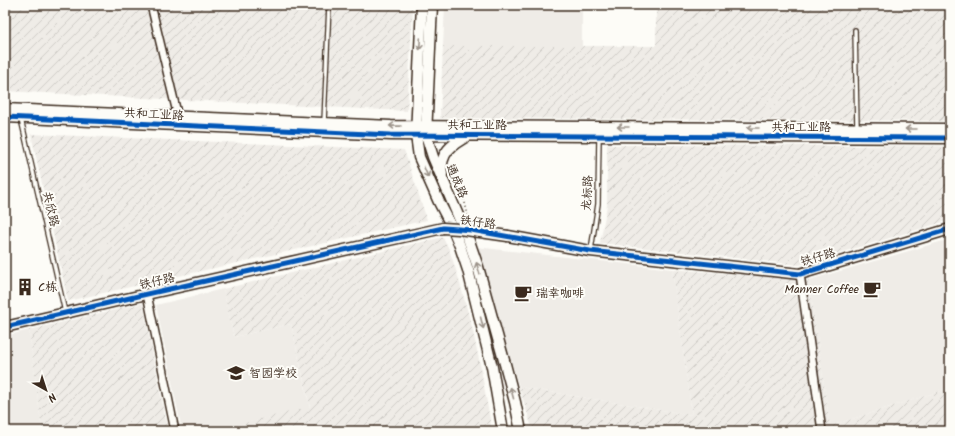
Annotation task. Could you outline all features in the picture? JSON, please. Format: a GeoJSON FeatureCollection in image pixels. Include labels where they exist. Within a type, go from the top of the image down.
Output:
{"type":"FeatureCollection","features":[{"type":"Feature","properties":{"kind":"street"},"geometry":{"type":"LineString","coordinates":[[151,5],[178,117]]}},
{"type":"Feature","properties":{"kind":"street","name":"通成路"},"geometry":{"type":"LineString","coordinates":[[422,5],[421,131],[469,241],[478,267],[510,383],[521,431]]}},
{"type":"Feature","properties":{"kind":"street","name":"通成路"},"geometry":{"type":"LineString","coordinates":[[432,5],[419,156],[438,202],[452,227],[468,270],[492,366],[503,431]]}},
{"type":"Feature","properties":{"kind":"street","name":"共和工业路"},"geometry":{"type":"LineString","coordinates":[[5,109],[20,114],[391,135],[421,131],[857,133],[950,138]]}},
{"type":"Feature","properties":{"kind":"street","name":"共和工业路"},"geometry":{"type":"LineString","coordinates":[[5,117],[20,114],[178,117],[391,126],[421,131],[470,135],[599,136],[857,133],[950,129]]}},
{"type":"Feature","properties":{"kind":"street"},"geometry":{"type":"LineString","coordinates":[[442,178],[441,168],[446,151],[452,145],[470,135]]}},
{"type":"Feature","properties":{"kind":"street","name":"铁仔路"},"geometry":{"type":"LineString","coordinates":[[5,327],[443,228],[459,228],[590,251],[800,274],[950,229]]}},
{"type":"Feature","properties":{"kind":"street"},"geometry":{"type":"LineString","coordinates":[[800,274],[822,431]]}},
{"type":"Feature","properties":{"kind":"street"},"geometry":{"type":"LineString","coordinates":[[147,294],[175,431]]}},
{"type":"Feature","properties":{"kind":"lane"},"geometry":{"type":"LineString","coordinates":[[324,123],[329,5]]}},
{"type":"Feature","properties":{"kind":"lane"},"geometry":{"type":"LineString","coordinates":[[855,30],[857,133]]}},
{"type":"Feature","properties":{"kind":"lane","name":"共欣路"},"geometry":{"type":"LineString","coordinates":[[20,114],[65,313]]}},
{"type":"Feature","properties":{"kind":"lane","name":"龙标路"},"geometry":{"type":"LineString","coordinates":[[590,251],[598,204],[599,136]]}},
{"type":"Feature","properties":{"kind":"shaded area"},"geometry":{"type":"Polygon","coordinates":[[[5,5],[413,5],[407,111],[5,91],[5,5]]]}},
{"type":"Feature","properties":{"kind":"shaded area"},"geometry":{"type":"Polygon","coordinates":[[[445,5],[582,5],[582,46],[443,46],[445,5]]]}},
{"type":"Feature","properties":{"kind":"shaded area"},"geometry":{"type":"Polygon","coordinates":[[[656,5],[950,5],[950,121],[440,118],[443,46],[656,46],[656,5]]]}},
{"type":"Feature","properties":{"kind":"shaded area"},"geometry":{"type":"Polygon","coordinates":[[[31,134],[404,150],[427,220],[68,301],[31,134]]]}},
{"type":"Feature","properties":{"kind":"shaded area"},"geometry":{"type":"Polygon","coordinates":[[[607,145],[950,146],[950,220],[799,265],[600,243],[607,205],[607,145]]]}},
{"type":"Feature","properties":{"kind":"shaded area"},"geometry":{"type":"Polygon","coordinates":[[[443,237],[449,249],[457,273],[472,327],[492,431],[211,431],[310,407],[291,324],[234,337],[223,289],[443,237]]]}},
{"type":"Feature","properties":{"kind":"shaded area"},"geometry":{"type":"Polygon","coordinates":[[[950,239],[950,388],[830,426],[809,280],[950,239]]]}},
{"type":"Feature","properties":{"kind":"shaded area"},"geometry":{"type":"Polygon","coordinates":[[[476,247],[672,269],[692,415],[519,387],[476,247]]]}},
{"type":"Feature","properties":{"kind":"shaded area"},"geometry":{"type":"Polygon","coordinates":[[[672,269],[809,280],[830,426],[950,388],[950,431],[533,431],[519,387],[692,415],[672,269]]]}},
{"type":"Feature","properties":{"kind":"shaded area","name":"智园学校"},"geometry":{"type":"Polygon","coordinates":[[[223,289],[234,337],[291,324],[310,408],[211,431],[182,431],[156,305],[223,289]]]}},
{"type":"Feature","properties":{"kind":"shaded area"},"geometry":{"type":"Polygon","coordinates":[[[143,303],[168,431],[42,431],[29,330],[143,303]]]}},
{"type":"Feature","properties":{"kind":"shaded area"},"geometry":{"type":"Polygon","coordinates":[[[29,330],[42,431],[5,431],[5,336],[29,330]]]}},
{"type":"Feature","properties":{"kind":"cycle path"},"geometry":{"type":"LineString","coordinates":[[5,117],[391,135],[950,138]]}},
{"type":"Feature","properties":{"kind":"cycle path"},"geometry":{"type":"LineString","coordinates":[[5,327],[443,228],[471,230],[590,251],[800,274],[950,229]]}},
{"type":"Feature","properties":{"kind":"place","name":"C栋"},"geometry":{"type":"Point","coordinates":[25,287]}},
{"type":"Feature","properties":{"kind":"place","name":"Manner Coffee"},"geometry":{"type":"Point","coordinates":[872,289]}},
{"type":"Feature","properties":{"kind":"place","name":"瑞幸咖啡"},"geometry":{"type":"Point","coordinates":[523,293]}},
{"type":"Feature","properties":{"kind":"place","name":"智园学校"},"geometry":{"type":"Point","coordinates":[236,373]}}]}
